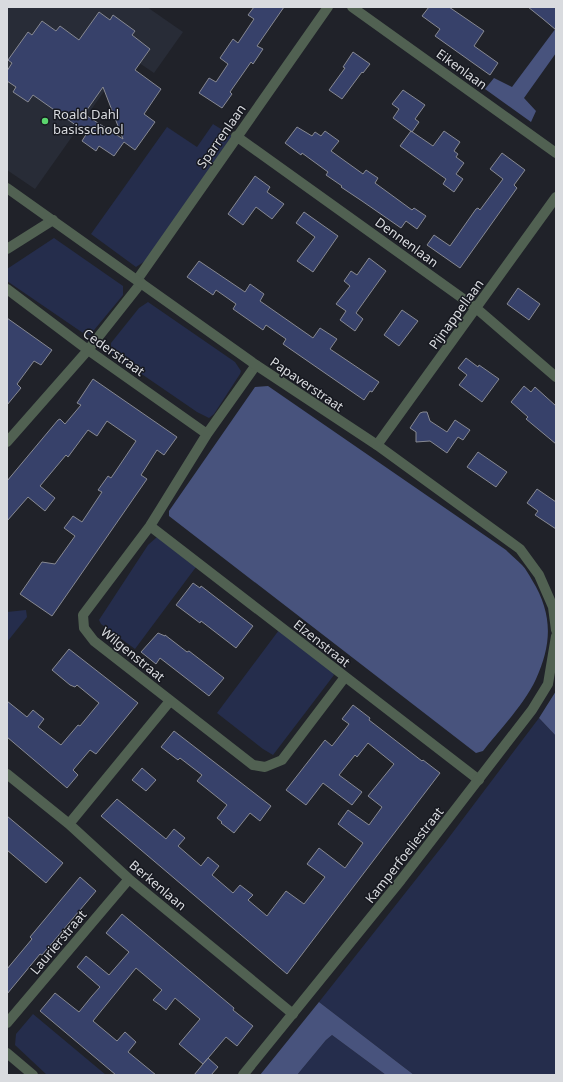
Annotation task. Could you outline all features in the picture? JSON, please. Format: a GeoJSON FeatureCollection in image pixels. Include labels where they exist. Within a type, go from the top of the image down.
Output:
{"type":"FeatureCollection","features":[{"type":"Feature","properties":{"kind":"street","name":"Sparrenlaan"},"geometry":{"type":"LineString","coordinates":[[7,442],[88,350],[139,281],[236,136],[328,7]]}},
{"type":"Feature","properties":{"kind":"street","name":"Eikenlaan"},"geometry":{"type":"LineString","coordinates":[[352,7],[556,153]]}},
{"type":"Feature","properties":{"kind":"street","name":"Dennenlaan"},"geometry":{"type":"LineString","coordinates":[[236,136],[476,308],[556,377]]}},
{"type":"Feature","properties":{"kind":"street","name":"Papaverstraat"},"geometry":{"type":"LineString","coordinates":[[7,188],[256,365],[377,445],[520,549],[539,575],[553,607],[556,630]]}},
{"type":"Feature","properties":{"kind":"street","name":"Pijnappellaan"},"geometry":{"type":"LineString","coordinates":[[377,445],[556,197]]}},
{"type":"Feature","properties":{"kind":"street"},"geometry":{"type":"LineString","coordinates":[[7,249],[53,220]]}},
{"type":"Feature","properties":{"kind":"street","name":"Cederstraat"},"geometry":{"type":"LineString","coordinates":[[7,289],[88,350],[208,434]]}},
{"type":"Feature","properties":{"kind":"street","name":"Wilgenstraat"},"geometry":{"type":"LineString","coordinates":[[256,365],[208,434],[150,526],[83,615],[84,628],[94,641],[252,765],[265,767],[282,760],[345,676]]}},
{"type":"Feature","properties":{"kind":"street","name":"Elzenstraat"},"geometry":{"type":"LineString","coordinates":[[150,526],[479,780]]}},
{"type":"Feature","properties":{"kind":"street","name":"Kamperfoeliestraat"},"geometry":{"type":"LineString","coordinates":[[244,1075],[479,780],[532,710],[548,684],[556,636]]}},
{"type":"Feature","properties":{"kind":"street"},"geometry":{"type":"LineString","coordinates":[[69,824],[170,701]]}},
{"type":"Feature","properties":{"kind":"street","name":"Berkenlaan"},"geometry":{"type":"LineString","coordinates":[[7,774],[69,824],[129,879],[293,1014]]}},
{"type":"Feature","properties":{"kind":"street","name":"Laurierstraat"},"geometry":{"type":"LineString","coordinates":[[7,1022],[129,879]]}},
{"type":"Feature","properties":{"kind":"street"},"geometry":{"type":"LineString","coordinates":[[7,1053],[33,1075]]}},
{"type":"Feature","properties":{"kind":"shaded area","name":"Roald Dahl basisschool"},"geometry":{"type":"Polygon","coordinates":[[[7,7],[147,7],[183,32],[154,73],[129,56],[35,189],[7,170],[7,7]]]}},
{"type":"Feature","properties":{"kind":"shaded area"},"geometry":{"type":"Polygon","coordinates":[[[556,28],[556,53],[524,98],[536,111],[531,122],[485,89],[494,78],[512,87],[556,28]]]}},
{"type":"Feature","properties":{"kind":"shaded area"},"geometry":{"type":"Polygon","coordinates":[[[213,124],[232,136],[152,254],[145,261],[136,267],[91,234],[167,127],[197,147],[213,124]]]}},
{"type":"Feature","properties":{"kind":"shaded area"},"geometry":{"type":"Polygon","coordinates":[[[54,238],[123,286],[123,295],[90,335],[83,333],[7,281],[7,269],[54,238]]]}},
{"type":"Feature","properties":{"kind":"shaded area"},"geometry":{"type":"Polygon","coordinates":[[[148,302],[235,362],[241,371],[214,414],[209,418],[197,412],[111,353],[111,343],[139,308],[148,302]]]}},
{"type":"Feature","properties":{"kind":"shaded area"},"geometry":{"type":"Polygon","coordinates":[[[268,386],[506,550],[525,568],[529,574],[539,593],[547,617],[548,629],[545,654],[531,689],[483,751],[476,753],[169,516],[169,511],[255,387],[268,386]]]}},
{"type":"Feature","properties":{"kind":"shaded area"},"geometry":{"type":"Polygon","coordinates":[[[157,537],[196,567],[135,649],[101,624],[99,620],[148,545],[157,537]]]}},
{"type":"Feature","properties":{"kind":"shaded area"},"geometry":{"type":"Polygon","coordinates":[[[26,610],[27,617],[7,642],[7,612],[26,610]]]}},
{"type":"Feature","properties":{"kind":"shaded area"},"geometry":{"type":"Polygon","coordinates":[[[279,630],[331,670],[334,675],[273,755],[217,713],[279,630]]]}},
{"type":"Feature","properties":{"kind":"shaded area"},"geometry":{"type":"Polygon","coordinates":[[[556,691],[556,736],[539,718],[556,691]]]}},
{"type":"Feature","properties":{"kind":"shaded area"},"geometry":{"type":"Polygon","coordinates":[[[539,718],[556,736],[556,1075],[414,1075],[319,1002],[444,844],[539,718]]]}},
{"type":"Feature","properties":{"kind":"shaded area"},"geometry":{"type":"Polygon","coordinates":[[[319,1002],[414,1075],[386,1075],[332,1035],[326,1040],[297,1075],[260,1075],[319,1002]]]}},
{"type":"Feature","properties":{"kind":"shaded area"},"geometry":{"type":"Polygon","coordinates":[[[33,1014],[106,1075],[47,1075],[15,1045],[16,1034],[33,1014]]]}},
{"type":"Feature","properties":{"kind":"shaded area"},"geometry":{"type":"Polygon","coordinates":[[[332,1035],[386,1075],[297,1075],[326,1040],[332,1035]]]}},
{"type":"Feature","properties":{"kind":"building"},"geometry":{"type":"Polygon","coordinates":[[[254,7],[284,7],[257,46],[263,49],[253,64],[251,62],[230,92],[232,94],[222,108],[199,93],[209,78],[216,82],[228,64],[220,58],[233,39],[238,43],[254,19],[248,15],[254,7]]]}},
{"type":"Feature","properties":{"kind":"building"},"geometry":{"type":"Polygon","coordinates":[[[429,7],[449,7],[484,31],[474,46],[498,63],[490,75],[435,36],[440,29],[422,16],[429,7]]]}},
{"type":"Feature","properties":{"kind":"building"},"geometry":{"type":"Polygon","coordinates":[[[528,7],[556,7],[556,30],[543,19],[528,7]]]}},
{"type":"Feature","properties":{"kind":"building"},"geometry":{"type":"Polygon","coordinates":[[[99,12],[110,20],[113,15],[135,31],[132,35],[150,49],[135,70],[161,89],[144,114],[155,122],[135,150],[124,142],[114,156],[99,146],[96,151],[82,141],[87,133],[33,95],[28,102],[13,92],[16,87],[7,81],[7,71],[12,63],[8,60],[28,32],[32,35],[42,21],[56,31],[60,26],[79,40],[99,12]],[[103,87],[84,114],[123,139],[103,87]]]}},
{"type":"Feature","properties":{"kind":"building"},"geometry":{"type":"Polygon","coordinates":[[[353,52],[370,64],[363,73],[362,72],[342,99],[329,90],[345,68],[343,67],[353,52]]]}},
{"type":"Feature","properties":{"kind":"building"},"geometry":{"type":"Polygon","coordinates":[[[403,90],[425,105],[415,119],[419,122],[412,132],[393,118],[399,109],[392,104],[403,90]]]}},
{"type":"Feature","properties":{"kind":"building"},"geometry":{"type":"Polygon","coordinates":[[[297,127],[312,136],[315,132],[321,136],[325,131],[339,141],[331,151],[363,174],[366,170],[378,178],[375,183],[412,210],[414,208],[426,216],[417,229],[406,221],[401,228],[341,187],[342,186],[326,175],[328,172],[302,153],[301,155],[285,143],[297,127]]]}},
{"type":"Feature","properties":{"kind":"building"},"geometry":{"type":"Polygon","coordinates":[[[411,131],[433,146],[444,131],[460,142],[454,151],[458,154],[456,157],[464,163],[456,174],[463,179],[454,192],[443,184],[446,179],[400,146],[411,131]]]}},
{"type":"Feature","properties":{"kind":"building"},"geometry":{"type":"Polygon","coordinates":[[[502,153],[525,170],[514,185],[517,188],[460,268],[427,245],[434,235],[450,246],[476,209],[478,208],[480,210],[503,179],[490,169],[502,153]]]}},
{"type":"Feature","properties":{"kind":"building"},"geometry":{"type":"Polygon","coordinates":[[[255,176],[270,187],[267,192],[284,204],[272,219],[256,207],[243,225],[228,214],[255,176]]]}},
{"type":"Feature","properties":{"kind":"building"},"geometry":{"type":"Polygon","coordinates":[[[304,212],[338,236],[313,272],[297,261],[315,237],[296,223],[304,212]]]}},
{"type":"Feature","properties":{"kind":"building"},"geometry":{"type":"Polygon","coordinates":[[[369,258],[386,271],[356,313],[363,319],[355,331],[340,320],[346,311],[336,304],[350,286],[344,281],[351,271],[357,275],[369,258]]]}},
{"type":"Feature","properties":{"kind":"building"},"geometry":{"type":"Polygon","coordinates":[[[199,261],[245,292],[250,284],[264,294],[260,301],[313,338],[320,328],[337,339],[330,349],[379,382],[372,392],[370,391],[364,400],[283,344],[286,339],[266,325],[263,330],[233,309],[236,304],[216,290],[213,295],[187,277],[199,261]]]}},
{"type":"Feature","properties":{"kind":"building"},"geometry":{"type":"Polygon","coordinates":[[[518,288],[540,304],[529,320],[507,304],[518,288]]]}},
{"type":"Feature","properties":{"kind":"building"},"geometry":{"type":"Polygon","coordinates":[[[402,310],[418,321],[399,346],[384,335],[402,310]]]}},
{"type":"Feature","properties":{"kind":"building"},"geometry":{"type":"Polygon","coordinates":[[[7,318],[52,350],[41,365],[34,361],[17,384],[21,388],[7,405],[7,318]]]}},
{"type":"Feature","properties":{"kind":"building"},"geometry":{"type":"Polygon","coordinates":[[[466,358],[499,379],[482,402],[459,385],[467,375],[458,368],[466,358]]]}},
{"type":"Feature","properties":{"kind":"building"},"geometry":{"type":"Polygon","coordinates":[[[93,379],[177,437],[164,455],[157,450],[141,475],[147,479],[52,616],[20,594],[42,562],[55,564],[75,536],[64,528],[73,516],[82,522],[102,492],[98,490],[108,476],[111,478],[136,441],[107,421],[97,436],[88,430],[68,457],[66,455],[40,486],[55,498],[45,511],[28,497],[7,521],[7,481],[58,420],[60,419],[65,424],[81,405],[77,403],[93,379]]]}},
{"type":"Feature","properties":{"kind":"building"},"geometry":{"type":"Polygon","coordinates":[[[524,386],[531,392],[535,387],[556,406],[556,444],[526,419],[528,417],[511,402],[524,386]]]}},
{"type":"Feature","properties":{"kind":"building"},"geometry":{"type":"Polygon","coordinates":[[[427,412],[430,421],[447,432],[455,420],[470,430],[463,440],[458,437],[447,453],[430,441],[416,442],[416,432],[410,428],[420,413],[427,412]]]}},
{"type":"Feature","properties":{"kind":"building"},"geometry":{"type":"Polygon","coordinates":[[[478,452],[507,472],[496,487],[467,467],[478,452]]]}},
{"type":"Feature","properties":{"kind":"building"},"geometry":{"type":"Polygon","coordinates":[[[537,489],[556,502],[556,529],[535,515],[538,511],[527,503],[537,489]]]}},
{"type":"Feature","properties":{"kind":"building"},"geometry":{"type":"Polygon","coordinates":[[[193,583],[200,588],[201,586],[253,626],[236,648],[201,621],[200,623],[176,605],[193,583]]]}},
{"type":"Feature","properties":{"kind":"building"},"geometry":{"type":"Polygon","coordinates":[[[158,633],[165,635],[187,652],[189,651],[224,678],[209,696],[160,658],[156,664],[141,652],[158,633]]]}},
{"type":"Feature","properties":{"kind":"building"},"geometry":{"type":"Polygon","coordinates":[[[69,649],[138,703],[96,754],[90,750],[73,770],[78,775],[67,788],[7,737],[7,701],[27,717],[33,710],[44,719],[38,727],[61,745],[78,725],[80,726],[99,703],[77,685],[75,687],[70,685],[52,670],[69,649]]]}},
{"type":"Feature","properties":{"kind":"building"},"geometry":{"type":"Polygon","coordinates":[[[353,705],[370,718],[369,720],[440,773],[287,974],[101,816],[117,799],[166,839],[174,829],[185,838],[178,846],[201,866],[208,857],[219,866],[212,875],[233,893],[240,885],[253,895],[248,900],[267,916],[286,891],[304,904],[325,877],[307,864],[319,848],[345,868],[363,843],[338,824],[348,810],[369,825],[382,807],[368,796],[394,764],[368,743],[357,757],[355,755],[339,775],[362,792],[352,805],[323,783],[306,805],[286,790],[325,740],[332,746],[349,724],[342,719],[353,705]]]}},
{"type":"Feature","properties":{"kind":"building"},"geometry":{"type":"Polygon","coordinates":[[[174,731],[271,806],[260,821],[250,813],[234,833],[221,823],[222,822],[217,818],[227,805],[197,781],[202,775],[180,758],[178,760],[161,747],[174,731]]]}},
{"type":"Feature","properties":{"kind":"building"},"geometry":{"type":"Polygon","coordinates":[[[142,768],[156,780],[146,791],[132,780],[142,768]]]}},
{"type":"Feature","properties":{"kind":"building"},"geometry":{"type":"Polygon","coordinates":[[[7,816],[63,863],[46,883],[7,850],[7,816]]]}},
{"type":"Feature","properties":{"kind":"building"},"geometry":{"type":"Polygon","coordinates":[[[80,877],[96,891],[7,994],[7,969],[32,939],[30,937],[80,877]]]}},
{"type":"Feature","properties":{"kind":"building"},"geometry":{"type":"Polygon","coordinates":[[[122,914],[234,1008],[233,1010],[253,1026],[237,1046],[226,1037],[203,1064],[179,1044],[200,1019],[175,998],[166,1010],[153,1000],[162,990],[136,968],[93,1021],[117,1041],[125,1032],[136,1042],[128,1052],[156,1075],[116,1075],[40,1011],[55,993],[79,1012],[100,987],[77,967],[86,956],[109,975],[129,952],[106,933],[122,914]]]}},
{"type":"Feature","properties":{"kind":"building"},"geometry":{"type":"Polygon","coordinates":[[[208,1058],[218,1067],[211,1075],[194,1075],[208,1058]]]}},
{"type":"Feature","properties":{"kind":"place","name":"Roald Dahl basisschool"},"geometry":{"type":"Point","coordinates":[45,121]}}]}
